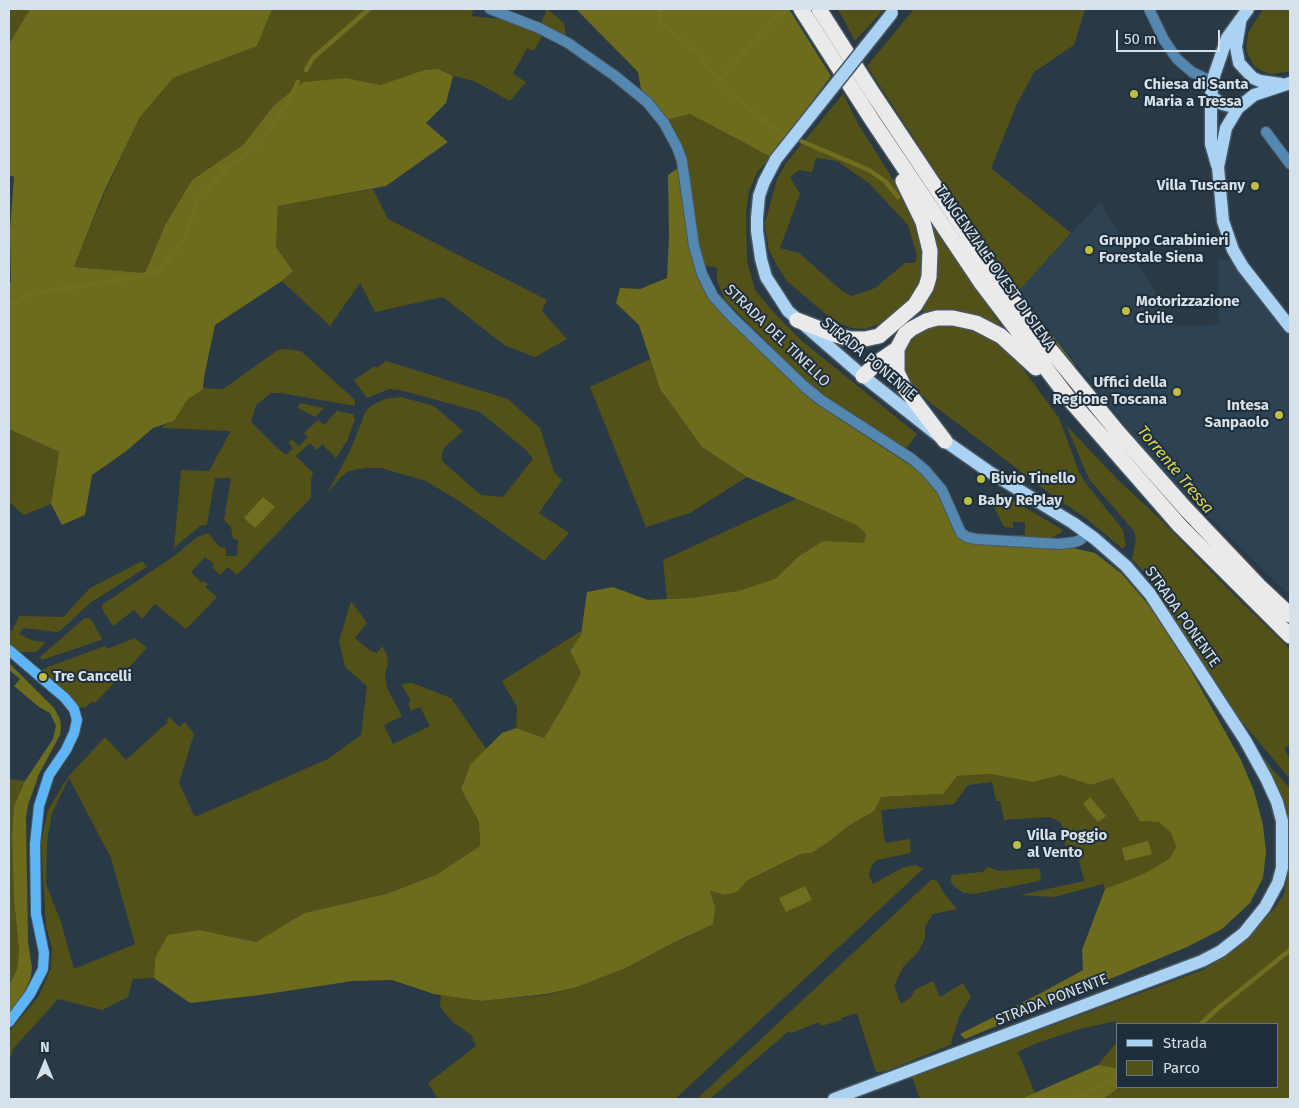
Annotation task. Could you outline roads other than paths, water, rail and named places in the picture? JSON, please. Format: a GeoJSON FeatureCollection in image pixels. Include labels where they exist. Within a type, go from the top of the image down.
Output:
{"type":"FeatureCollection","features":[{"type":"Feature","properties":{"kind":"highway","name":"TANGENZIALE OVEST DI SIENA"},"geometry":{"type":"LineString","coordinates":[[802,9],[872,120],[982,284],[1070,400],[1180,526],[1290,636]]}},
{"type":"Feature","properties":{"kind":"highway","name":"TANGENZIALE OVEST DI SIENA"},"geometry":{"type":"LineString","coordinates":[[820,9],[872,92],[994,275],[1048,346],[1117,431],[1185,508],[1259,586],[1290,615]]}},
{"type":"Feature","properties":{"kind":"highway"},"geometry":{"type":"LineString","coordinates":[[797,320],[850,338],[865,340],[879,336],[915,306],[926,287],[929,277],[930,251],[928,237],[918,211],[872,120]]}},
{"type":"Feature","properties":{"kind":"highway"},"geometry":{"type":"LineString","coordinates":[[863,376],[878,362],[897,349],[905,334],[926,321],[945,318],[959,319],[976,323],[1006,340],[1070,400]]}},
{"type":"Feature","properties":{"kind":"highway"},"geometry":{"type":"LineString","coordinates":[[863,376],[879,336]]}},
{"type":"Feature","properties":{"kind":"highway"},"geometry":{"type":"LineString","coordinates":[[897,349],[897,372],[904,387],[945,441]]}},
{"type":"Feature","properties":{"kind":"main road"},"geometry":{"type":"LineString","coordinates":[[1248,9],[1224,44],[1215,70],[1211,96],[1211,144],[1218,167],[1223,221],[1237,260],[1290,328]]}},
{"type":"Feature","properties":{"kind":"main road","name":"STRADA PONENTE"},"geometry":{"type":"LineString","coordinates":[[834,1099],[1202,961],[1221,951],[1244,933],[1265,907],[1278,883],[1282,868],[1282,821],[1273,793],[1255,757],[1150,594],[1126,566],[1087,533],[988,471],[945,441],[863,376],[797,320],[781,302],[766,277],[758,242],[757,218],[759,196],[770,169],[894,11]]}},
{"type":"Feature","properties":{"kind":"main road"},"geometry":{"type":"LineString","coordinates":[[1240,21],[1236,56],[1243,68],[1248,74],[1260,81],[1289,84]]}},
{"type":"Feature","properties":{"kind":"main road"},"geometry":{"type":"LineString","coordinates":[[1218,167],[1226,128],[1238,108],[1254,95],[1289,84]]}},
{"type":"Feature","properties":{"kind":"main road"},"geometry":{"type":"LineString","coordinates":[[1211,96],[1222,104],[1238,108]]}},
{"type":"Feature","properties":{"kind":"street","name":"STRADA DEL TINELLO"},"geometry":{"type":"LineString","coordinates":[[490,9],[539,28],[568,43],[647,102],[664,123],[682,161],[694,246],[702,274],[712,296],[816,396],[912,459],[925,470],[942,490],[961,533],[976,539],[1059,544],[1075,542],[1087,533]]}},
{"type":"Feature","properties":{"kind":"street"},"geometry":{"type":"LineString","coordinates":[[1149,9],[1164,40],[1177,59],[1192,72],[1212,82]]}},
{"type":"Feature","properties":{"kind":"street"},"geometry":{"type":"LineString","coordinates":[[1266,132],[1290,164]]}},
{"type":"Feature","properties":{"kind":"street"},"geometry":{"type":"LineString","coordinates":[[9,650],[65,698],[74,709],[77,720],[74,733],[66,750],[49,775],[39,806],[35,844],[36,914],[44,952],[43,969],[30,994],[9,1022]]}},
{"type":"Feature","properties":{"kind":"waterway"},"geometry":{"type":"LineString","coordinates":[[306,70],[313,58],[369,9]]}},
{"type":"Feature","properties":{"kind":"waterway","name":"Torrente Tressa"},"geometry":{"type":"LineString","coordinates":[[660,9],[661,23],[699,54],[718,81],[749,109],[780,132],[869,170],[885,181],[898,197]]}},
{"type":"Feature","properties":{"kind":"waterway"},"geometry":{"type":"LineString","coordinates":[[718,81],[777,16],[785,11]]}},
{"type":"Feature","properties":{"kind":"waterway"},"geometry":{"type":"LineString","coordinates":[[9,306],[30,294],[132,278],[158,271],[184,241],[198,200],[228,168],[258,145],[285,108],[298,82]]}},
{"type":"Feature","properties":{"kind":"waterway","name":"Torrente Tressa"},"geometry":{"type":"LineString","coordinates":[[1048,333],[1073,366]]}},
{"type":"Feature","properties":{"kind":"waterway"},"geometry":{"type":"LineString","coordinates":[[1202,1023],[1290,950]]}},
{"type":"Feature","properties":{"kind":"waterway"},"geometry":{"type":"LineString","coordinates":[[1073,1099],[1116,1078]]}},
{"type":"Feature","properties":{"kind":"place","name":"Chiesa di Santa Maria a Tressa"},"geometry":{"type":"Point","coordinates":[1134,94]}},
{"type":"Feature","properties":{"kind":"place","name":"Villa Tuscany"},"geometry":{"type":"Point","coordinates":[1255,186]}},
{"type":"Feature","properties":{"kind":"place","name":"Gruppo Carabinieri Forestale Siena"},"geometry":{"type":"Point","coordinates":[1089,250]}},
{"type":"Feature","properties":{"kind":"place","name":"Motorizzazione Civile"},"geometry":{"type":"Point","coordinates":[1126,311]}},
{"type":"Feature","properties":{"kind":"place","name":"Uffici della Regione Toscana"},"geometry":{"type":"Point","coordinates":[1177,392]}},
{"type":"Feature","properties":{"kind":"place","name":"Intesa Sanpaolo"},"geometry":{"type":"Point","coordinates":[1279,415]}},
{"type":"Feature","properties":{"kind":"place","name":"Bivio Tinello"},"geometry":{"type":"Point","coordinates":[981,479]}},
{"type":"Feature","properties":{"kind":"place","name":"Baby RePlay"},"geometry":{"type":"Point","coordinates":[968,501]}},
{"type":"Feature","properties":{"kind":"place","name":"Tre Cancelli"},"geometry":{"type":"Point","coordinates":[43,677]}},
{"type":"Feature","properties":{"kind":"place","name":"Villa Poggio al Vento"},"geometry":{"type":"Point","coordinates":[1017,845]}}]}
